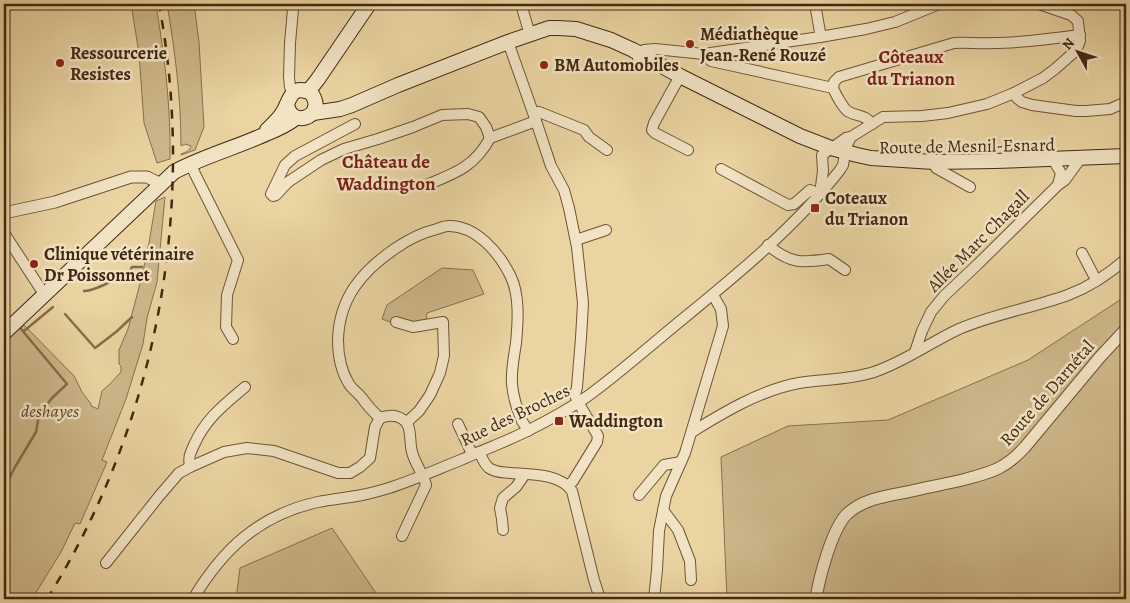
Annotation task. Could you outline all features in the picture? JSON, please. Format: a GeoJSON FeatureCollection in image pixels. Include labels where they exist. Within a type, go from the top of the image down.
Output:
{"type":"FeatureCollection","features":[{"type":"Feature","properties":{"kind":"main road"},"geometry":{"type":"LineString","coordinates":[[4,333],[174,172],[280,128],[296,118],[290,112],[305,101],[310,88],[369,4]]}},
{"type":"Feature","properties":{"kind":"main road","name":"Route de Mesnil-Esnard"},"geometry":{"type":"LineString","coordinates":[[305,101],[333,111],[508,42],[530,35],[560,34],[594,39],[618,48],[835,154],[877,167],[936,168],[1126,160]]}},
{"type":"Feature","properties":{"kind":"main road"},"geometry":{"type":"LineString","coordinates":[[260,136],[277,121],[284,110],[305,101]]}},
{"type":"Feature","properties":{"kind":"main road","name":"Route de Mesnil-Esnard"},"geometry":{"type":"LineString","coordinates":[[835,154],[934,162],[1126,156]]}},
{"type":"Feature","properties":{"kind":"street"},"geometry":{"type":"LineString","coordinates":[[295,4],[290,43],[290,87],[305,101]]}},
{"type":"Feature","properties":{"kind":"street"},"geometry":{"type":"LineString","coordinates":[[521,4],[530,35]]}},
{"type":"Feature","properties":{"kind":"street"},"geometry":{"type":"LineString","coordinates":[[815,4],[820,37]]}},
{"type":"Feature","properties":{"kind":"street"},"geometry":{"type":"LineString","coordinates":[[639,57],[644,50],[655,49],[704,54],[866,29],[895,22],[939,4]]}},
{"type":"Feature","properties":{"kind":"street"},"geometry":{"type":"LineString","coordinates":[[721,168],[788,205],[794,204],[810,190],[820,194],[823,171],[835,154],[851,137],[880,118],[948,113],[987,104],[1043,78],[1070,57],[1078,46],[1080,35],[1078,21],[1073,16],[1039,4]]}},
{"type":"Feature","properties":{"kind":"street"},"geometry":{"type":"LineString","coordinates":[[872,124],[864,116],[846,110],[833,88],[834,82],[839,77],[954,43],[992,44],[1024,42],[1080,35]]}},
{"type":"Feature","properties":{"kind":"street"},"geometry":{"type":"LineString","coordinates":[[508,42],[535,116],[550,166],[564,190],[576,240],[583,303],[575,395],[598,436],[597,442],[568,486]]}},
{"type":"Feature","properties":{"kind":"street"},"geometry":{"type":"LineString","coordinates":[[704,54],[711,61],[833,88]]}},
{"type":"Feature","properties":{"kind":"street"},"geometry":{"type":"LineString","coordinates":[[679,78],[652,130],[688,150]]}},
{"type":"Feature","properties":{"kind":"street"},"geometry":{"type":"LineString","coordinates":[[1014,93],[1022,102],[1032,105],[1076,111],[1110,109],[1126,102]]}},
{"type":"Feature","properties":{"kind":"street"},"geometry":{"type":"LineString","coordinates":[[424,186],[457,173],[475,160],[485,149],[490,138],[540,112],[584,130],[589,137],[607,150]]}},
{"type":"Feature","properties":{"kind":"street"},"geometry":{"type":"LineString","coordinates":[[355,124],[295,156],[285,164],[271,194],[273,196],[276,195],[288,182],[329,156],[344,149],[378,140],[413,127],[442,114],[468,114],[479,117],[486,127],[490,138]]}},
{"type":"Feature","properties":{"kind":"street","name":"Rue des Broches"},"geometry":{"type":"LineString","coordinates":[[193,599],[210,571],[225,554],[257,527],[276,516],[318,502],[362,495],[390,488],[528,431],[578,402],[630,363],[713,295],[811,204],[840,170],[835,154]]}},
{"type":"Feature","properties":{"kind":"street","name":"Allée Marc Chagall"},"geometry":{"type":"LineString","coordinates":[[915,352],[931,312],[944,296],[1065,180],[1078,162]]}},
{"type":"Feature","properties":{"kind":"street"},"geometry":{"type":"LineString","coordinates":[[192,163],[195,174],[238,260],[227,295],[226,328],[233,339]]}},
{"type":"Feature","properties":{"kind":"street"},"geometry":{"type":"LineString","coordinates":[[1055,163],[1061,173],[1058,185]]}},
{"type":"Feature","properties":{"kind":"street"},"geometry":{"type":"LineString","coordinates":[[936,168],[970,187]]}},
{"type":"Feature","properties":{"kind":"street"},"geometry":{"type":"LineString","coordinates":[[4,213],[42,205],[131,177],[138,177],[156,189]]}},
{"type":"Feature","properties":{"kind":"street"},"geometry":{"type":"LineString","coordinates":[[380,418],[350,385],[343,371],[338,347],[343,307],[358,281],[390,252],[423,232],[447,226],[470,232],[486,242],[501,260],[516,288],[517,319],[512,382],[516,403],[528,431]]}},
{"type":"Feature","properties":{"kind":"street"},"geometry":{"type":"LineString","coordinates":[[576,240],[606,230]]}},
{"type":"Feature","properties":{"kind":"street"},"geometry":{"type":"LineString","coordinates":[[4,233],[44,294]]}},
{"type":"Feature","properties":{"kind":"street"},"geometry":{"type":"LineString","coordinates":[[768,245],[793,260],[806,262],[829,259],[845,270]]}},
{"type":"Feature","properties":{"kind":"street"},"geometry":{"type":"LineString","coordinates":[[1082,254],[1096,281]]}},
{"type":"Feature","properties":{"kind":"street"},"geometry":{"type":"LineString","coordinates":[[692,432],[727,411],[775,390],[798,384],[842,379],[875,371],[977,322],[1070,294],[1108,274],[1126,259]]}},
{"type":"Feature","properties":{"kind":"street"},"geometry":{"type":"LineString","coordinates":[[654,599],[659,531],[666,496],[682,462],[723,326],[720,309],[713,295]]}},
{"type":"Feature","properties":{"kind":"street"},"geometry":{"type":"LineString","coordinates":[[396,322],[413,327],[442,322],[444,356],[440,373],[430,395],[419,412],[407,422]]}},
{"type":"Feature","properties":{"kind":"street","name":"Route de Darnétal"},"geometry":{"type":"LineString","coordinates":[[816,599],[832,539],[847,514],[866,502],[878,498],[969,478],[993,471],[1007,464],[1025,447],[1100,357],[1126,329]]}},
{"type":"Feature","properties":{"kind":"street"},"geometry":{"type":"LineString","coordinates":[[190,467],[188,458],[206,422],[245,387]]}},
{"type":"Feature","properties":{"kind":"street"},"geometry":{"type":"LineString","coordinates":[[106,563],[178,474],[190,467],[224,452],[247,448],[274,450],[338,473],[350,473],[370,458],[375,427],[380,418],[390,415],[407,422],[410,429],[412,452],[426,485],[402,536]]}},
{"type":"Feature","properties":{"kind":"street"},"geometry":{"type":"LineString","coordinates":[[458,424],[476,453],[488,467],[496,472],[544,476],[568,486],[575,500],[600,599]]}},
{"type":"Feature","properties":{"kind":"street"},"geometry":{"type":"LineString","coordinates":[[639,496],[664,465],[682,462]]}},
{"type":"Feature","properties":{"kind":"street"},"geometry":{"type":"LineString","coordinates":[[503,530],[500,508],[503,498],[516,488],[525,474]]}},
{"type":"Feature","properties":{"kind":"street"},"geometry":{"type":"LineString","coordinates":[[663,510],[678,530],[690,561],[691,580]]}},
{"type":"Feature","properties":{"kind":"green space"},"geometry":{"type":"Polygon","coordinates":[[[131,4],[156,4],[163,48],[170,122],[170,159],[157,163],[144,123],[139,53],[131,4]]]}},
{"type":"Feature","properties":{"kind":"green space"},"geometry":{"type":"Polygon","coordinates":[[[167,4],[194,4],[199,42],[204,127],[195,150],[181,155],[189,150],[191,146],[185,144],[181,146],[177,75],[167,4]]]}},
{"type":"Feature","properties":{"kind":"green space","name":"deshayes"},"geometry":{"type":"Polygon","coordinates":[[[165,197],[157,282],[147,318],[143,344],[126,399],[102,460],[107,462],[80,524],[75,523],[61,552],[32,599],[4,599],[4,343],[24,325],[74,376],[91,406],[98,409],[102,391],[121,372],[119,350],[128,329],[142,276],[156,201],[165,197]]]}},
{"type":"Feature","properties":{"kind":"green space"},"geometry":{"type":"Polygon","coordinates":[[[442,268],[473,270],[484,294],[427,313],[426,321],[399,323],[382,319],[387,305],[442,268]]]}},
{"type":"Feature","properties":{"kind":"green space"},"geometry":{"type":"Polygon","coordinates":[[[1126,296],[1126,599],[727,599],[721,457],[788,426],[888,420],[1028,360],[1126,296]]]}},
{"type":"Feature","properties":{"kind":"green space"},"geometry":{"type":"Polygon","coordinates":[[[332,528],[380,599],[236,599],[240,568],[332,528]]]}},
{"type":"Feature","properties":{"kind":"waterway"},"geometry":{"type":"LineString","coordinates":[[84,291],[95,289],[130,271],[132,267],[142,267]]}},
{"type":"Feature","properties":{"kind":"waterway"},"geometry":{"type":"LineString","coordinates":[[24,331],[53,307]]}},
{"type":"Feature","properties":{"kind":"waterway"},"geometry":{"type":"LineString","coordinates":[[65,314],[95,348],[132,317]]}},
{"type":"Feature","properties":{"kind":"waterway"},"geometry":{"type":"LineString","coordinates":[[4,489],[36,432],[39,415],[52,398],[67,384],[21,329]]}},
{"type":"Feature","properties":{"kind":"railway"},"geometry":{"type":"LineString","coordinates":[[47,599],[85,532],[116,461],[141,387],[158,312],[169,235],[173,158],[170,81],[159,4]]}},
{"type":"Feature","properties":{"kind":"place","name":"Médiathèque Jean-René Rouzé"},"geometry":{"type":"Point","coordinates":[690,44]}},
{"type":"Feature","properties":{"kind":"place","name":"Ressourcerie Resistes"},"geometry":{"type":"Point","coordinates":[60,63]}},
{"type":"Feature","properties":{"kind":"place","name":"BM Automobiles"},"geometry":{"type":"Point","coordinates":[544,65]}},
{"type":"Feature","properties":{"kind":"place","name":"Coteaux du Trianon"},"geometry":{"type":"Point","coordinates":[815,208]}},
{"type":"Feature","properties":{"kind":"place","name":"Clinique vétérinaire Dr Poissonnet"},"geometry":{"type":"Point","coordinates":[34,264]}},
{"type":"Feature","properties":{"kind":"place","name":"Waddington"},"geometry":{"type":"Point","coordinates":[559,421]}},
{"type":"Feature","properties":{"kind":"district","name":"Côteaux du Trianon"},"geometry":{"type":"Point","coordinates":[911,68]}},
{"type":"Feature","properties":{"kind":"district","name":"Château de Waddington"},"geometry":{"type":"Point","coordinates":[386,173]}}]}
